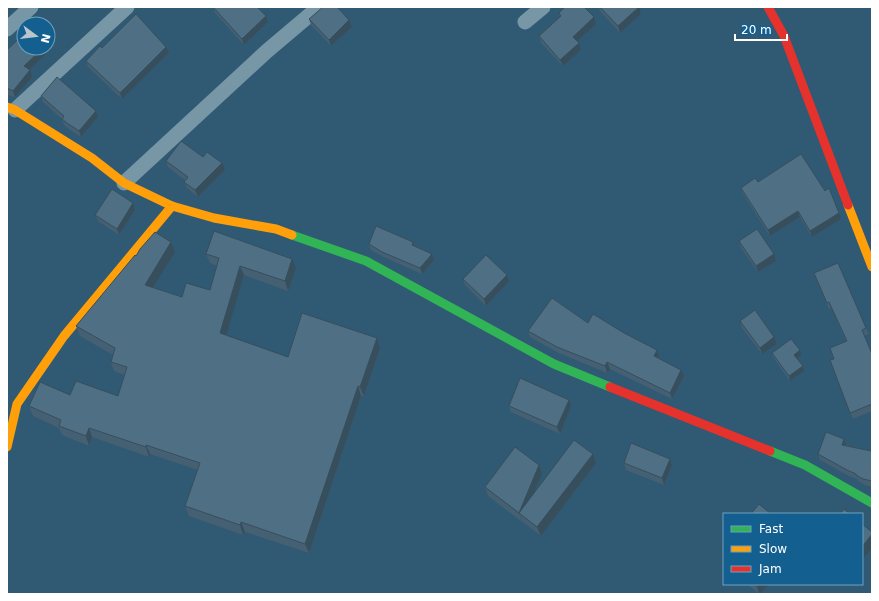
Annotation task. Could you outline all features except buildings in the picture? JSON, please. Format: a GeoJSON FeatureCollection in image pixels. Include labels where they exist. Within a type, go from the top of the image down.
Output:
{"type":"FeatureCollection","features":[{"type":"Feature","properties":{"kind":"street"},"geometry":{"type":"LineString","coordinates":[[7,29],[31,7]]}},
{"type":"Feature","properties":{"kind":"street"},"geometry":{"type":"LineString","coordinates":[[127,7],[11,108],[92,158],[124,183],[172,206],[214,218],[276,229],[366,261],[554,364],[804,465],[872,503]]}},
{"type":"Feature","properties":{"kind":"street"},"geometry":{"type":"LineString","coordinates":[[124,183],[267,51],[319,7]]}},
{"type":"Feature","properties":{"kind":"street"},"geometry":{"type":"LineString","coordinates":[[525,22],[543,7]]}},
{"type":"Feature","properties":{"kind":"street"},"geometry":{"type":"LineString","coordinates":[[768,7],[784,36],[872,267]]}},
{"type":"Feature","properties":{"kind":"street"},"geometry":{"type":"LineString","coordinates":[[7,447],[12,404],[64,336],[172,206]]}},
{"type":"Feature","properties":{"kind":"traffic: fast"},"geometry":{"type":"LineString","coordinates":[[292,235],[366,261],[554,364],[610,387]]}},
{"type":"Feature","properties":{"kind":"traffic: fast"},"geometry":{"type":"LineString","coordinates":[[770,451],[805,465],[872,503]]}},
{"type":"Feature","properties":{"kind":"traffic: slow"},"geometry":{"type":"LineString","coordinates":[[7,107],[15,110],[92,158],[124,183],[172,206],[214,218],[276,229],[292,235]]}},
{"type":"Feature","properties":{"kind":"traffic: slow"},"geometry":{"type":"LineString","coordinates":[[848,205],[872,267]]}},
{"type":"Feature","properties":{"kind":"traffic: slow"},"geometry":{"type":"LineString","coordinates":[[7,447],[17,404],[64,336],[172,206]]}},
{"type":"Feature","properties":{"kind":"traffic: jam"},"geometry":{"type":"LineString","coordinates":[[768,7],[784,36],[848,205]]}},
{"type":"Feature","properties":{"kind":"traffic: jam"},"geometry":{"type":"LineString","coordinates":[[610,387],[770,451]]}}]}
